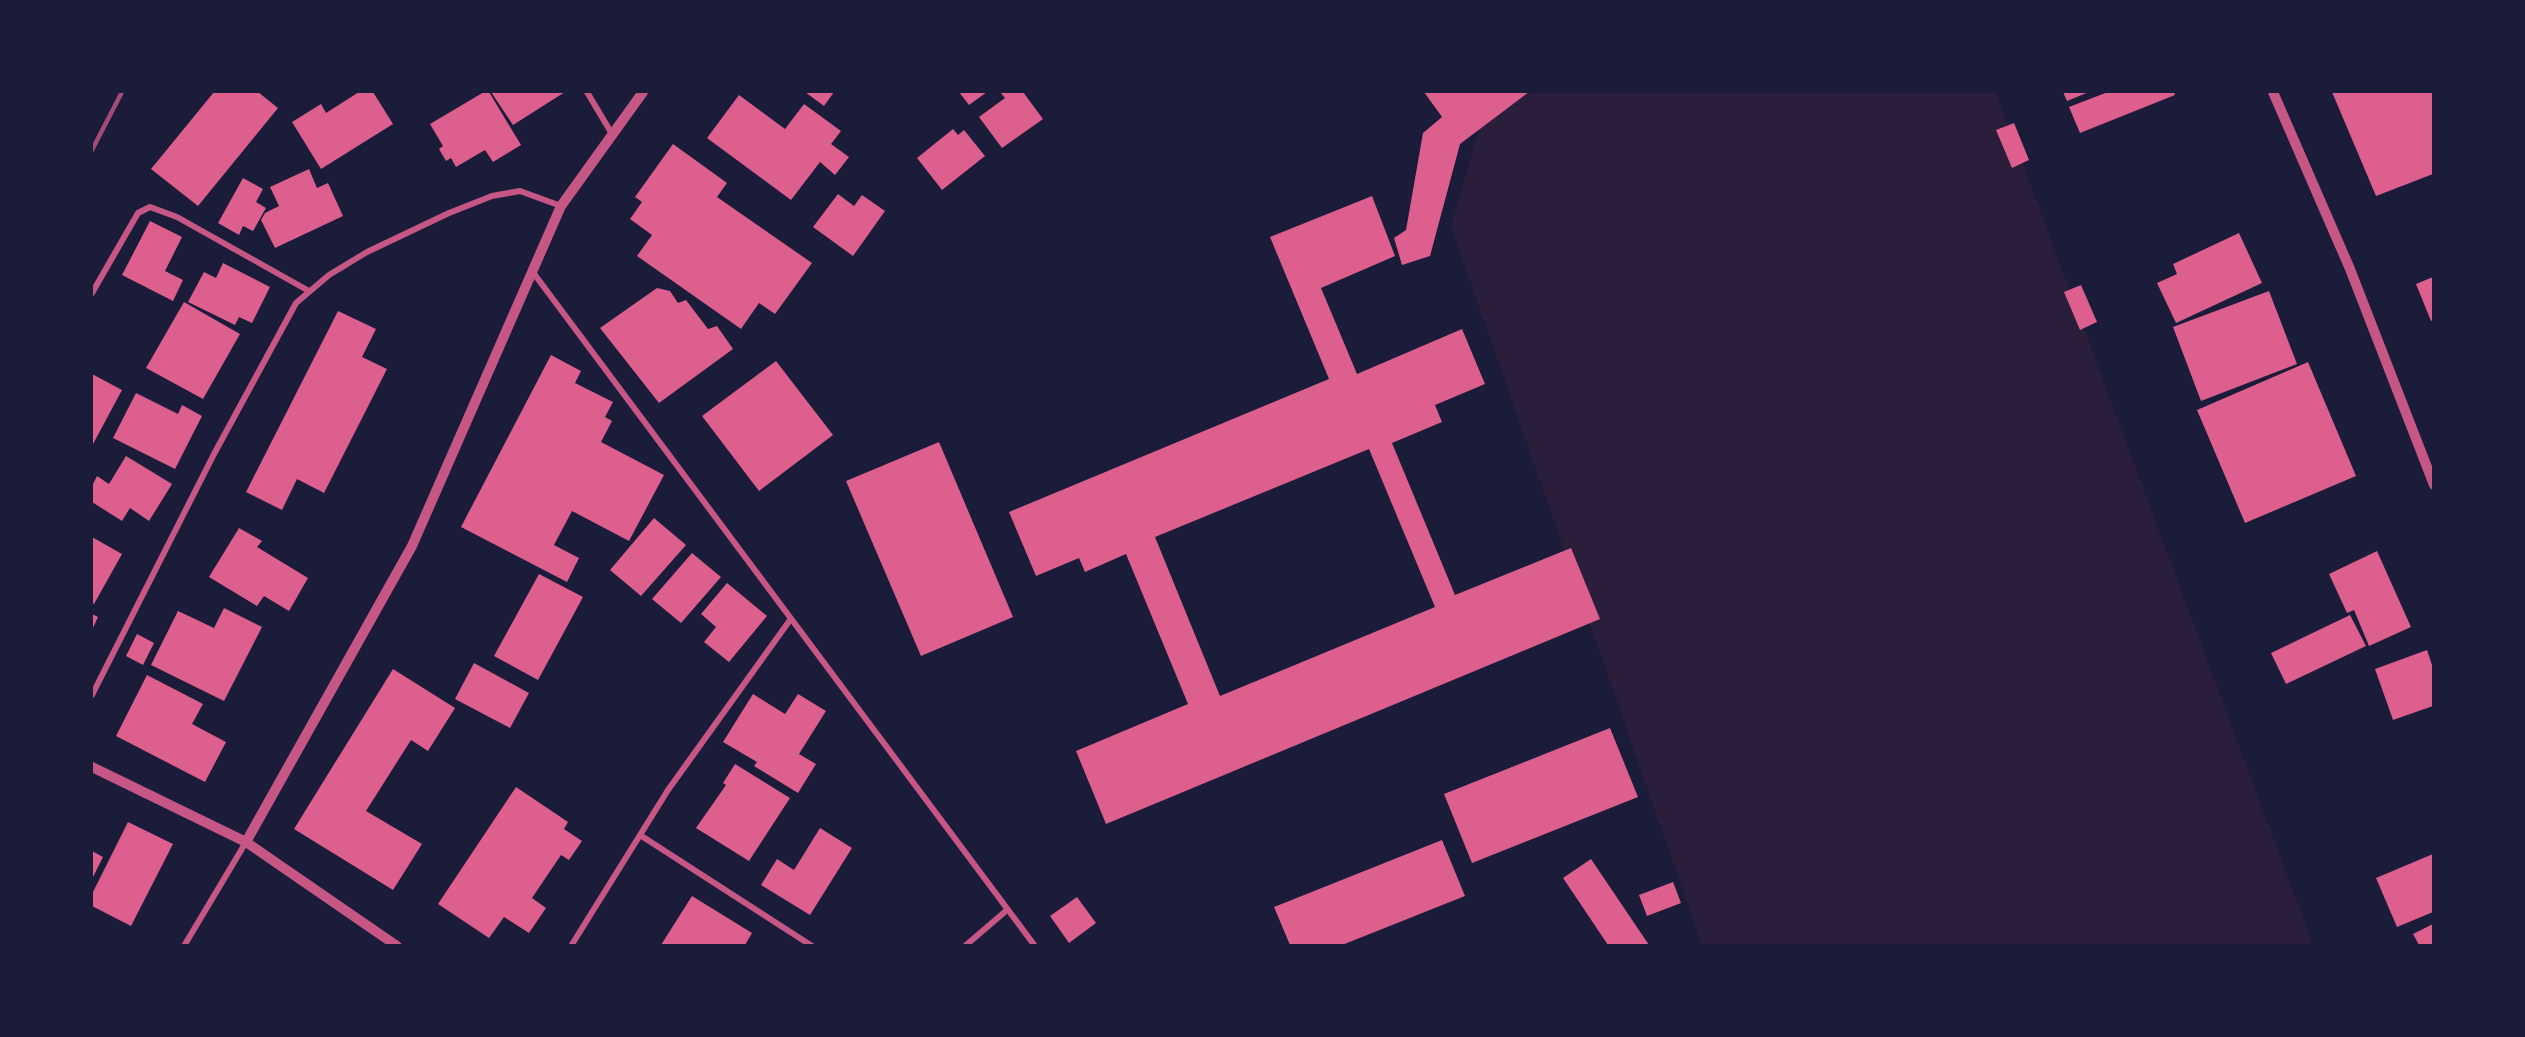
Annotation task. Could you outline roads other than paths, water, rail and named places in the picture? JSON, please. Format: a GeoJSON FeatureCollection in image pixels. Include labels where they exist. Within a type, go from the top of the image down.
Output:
{"type":"FeatureCollection","features":[{"type":"Feature","properties":{"kind":"street"},"geometry":{"type":"LineString","coordinates":[[587,92],[612,134]]}},
{"type":"Feature","properties":{"kind":"street"},"geometry":{"type":"LineString","coordinates":[[184,945],[246,842],[412,546],[561,206],[643,92]]}},
{"type":"Feature","properties":{"kind":"street"},"geometry":{"type":"LineString","coordinates":[[2273,92],[2350,269],[2433,485]]}},
{"type":"Feature","properties":{"kind":"street"},"geometry":{"type":"LineString","coordinates":[[92,695],[214,454],[296,303],[329,274],[403,233],[492,196],[520,191],[561,206]]}},
{"type":"Feature","properties":{"kind":"street"},"geometry":{"type":"LineString","coordinates":[[92,293],[138,213],[150,207],[177,218],[309,291]]}},
{"type":"Feature","properties":{"kind":"street"},"geometry":{"type":"LineString","coordinates":[[532,270],[790,620],[1035,945]]}},
{"type":"Feature","properties":{"kind":"street"},"geometry":{"type":"LineString","coordinates":[[572,945],[668,790],[790,620]]}},
{"type":"Feature","properties":{"kind":"street"},"geometry":{"type":"LineString","coordinates":[[92,766],[246,842],[397,945]]}},
{"type":"Feature","properties":{"kind":"street"},"geometry":{"type":"LineString","coordinates":[[640,835],[812,945]]}},
{"type":"Feature","properties":{"kind":"street"},"geometry":{"type":"LineString","coordinates":[[965,945],[1007,910]]}},
{"type":"Feature","properties":{"kind":"railway"},"geometry":{"type":"LineString","coordinates":[[92,150],[122,92]]}}]}
